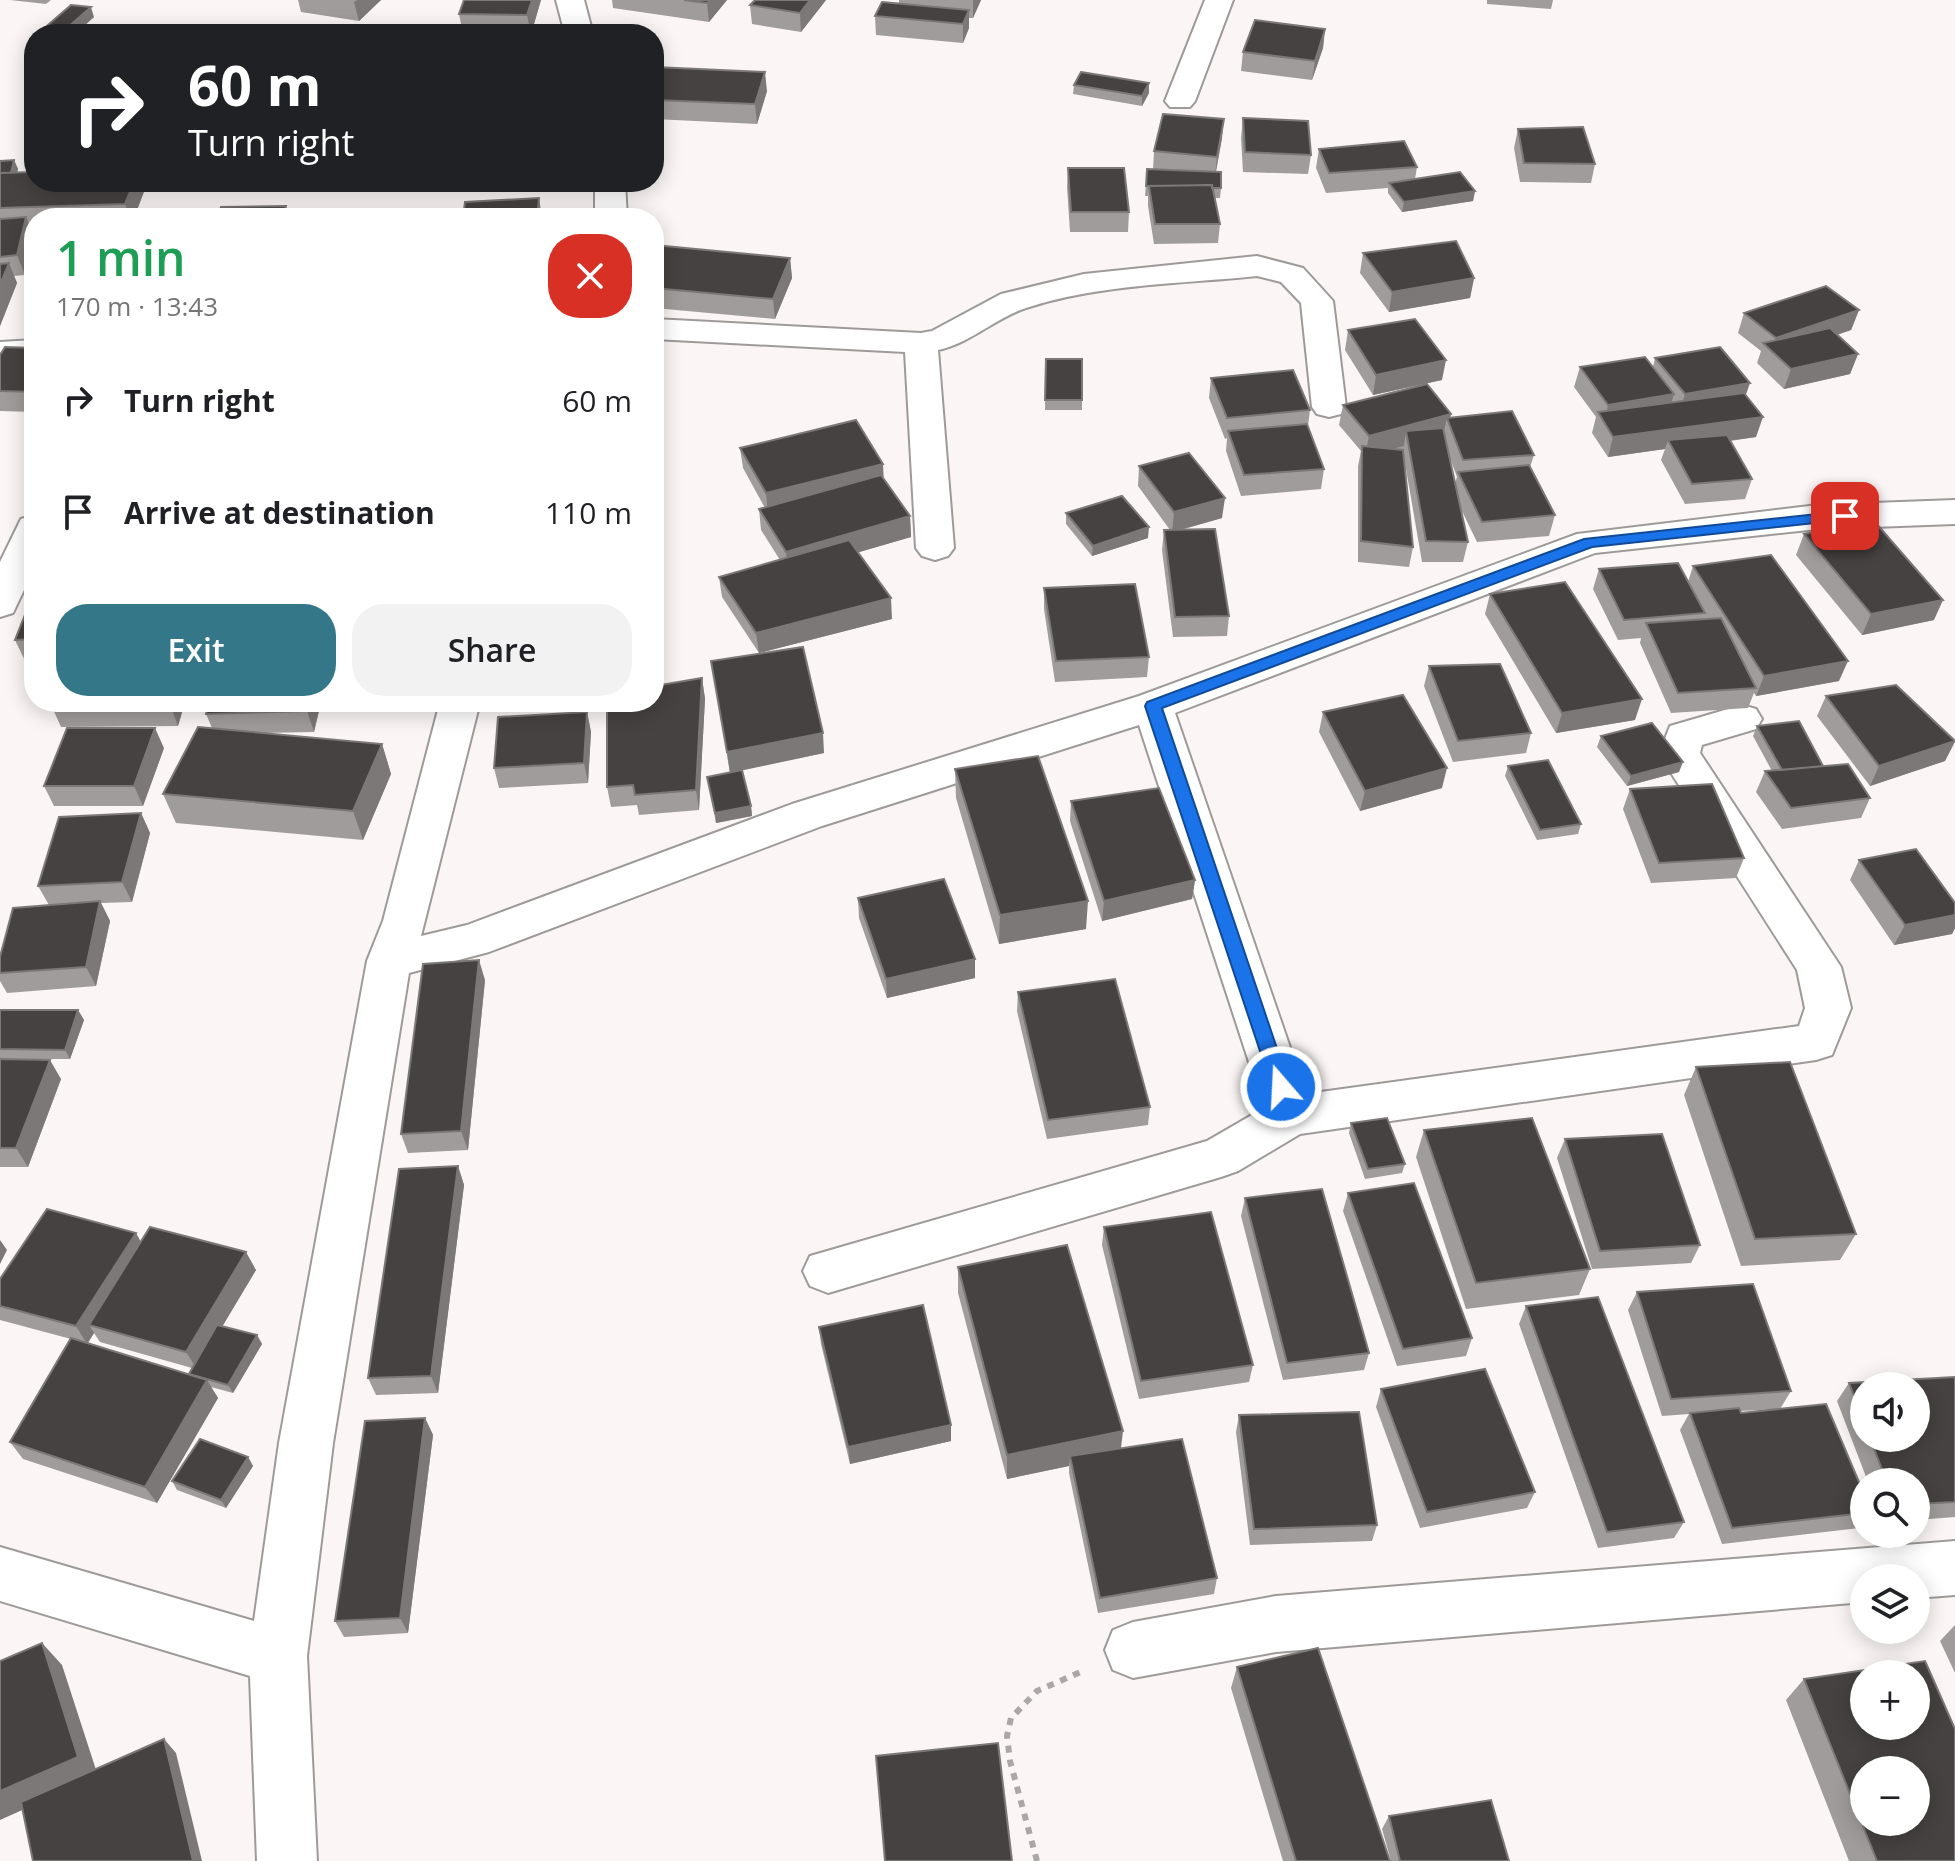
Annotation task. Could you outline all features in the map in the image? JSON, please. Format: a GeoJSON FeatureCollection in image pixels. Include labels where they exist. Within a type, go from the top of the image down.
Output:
{"type":"FeatureCollection","features":[{"type":"Feature","properties":{"kind":"street"},"geometry":{"type":"LineString","coordinates":[[570,0],[576,24]]}},
{"type":"Feature","properties":{"kind":"street"},"geometry":{"type":"LineString","coordinates":[[1180,101],[1219,0]]}},
{"type":"Feature","properties":{"kind":"street"},"geometry":{"type":"LineString","coordinates":[[664,330],[921,343],[942,339],[1013,301],[1084,284],[1257,266],[1292,275],[1317,301],[1329,407]]}},
{"type":"Feature","properties":{"kind":"street"},"geometry":{"type":"LineString","coordinates":[[921,343],[935,548]]}},
{"type":"Feature","properties":{"kind":"street"},"geometry":{"type":"LineString","coordinates":[[0,352],[24,351]]}},
{"type":"Feature","properties":{"kind":"street"},"geometry":{"type":"LineString","coordinates":[[389,961],[473,940],[807,815],[1153,706],[1590,542],[1818,517],[1955,512]]}},
{"type":"Feature","properties":{"kind":"street"},"geometry":{"type":"LineString","coordinates":[[0,604],[24,550]]}},
{"type":"Feature","properties":{"kind":"street"},"geometry":{"type":"LineString","coordinates":[[1153,706],[1290,1116]]}},
{"type":"Feature","properties":{"kind":"street"},"geometry":{"type":"LineString","coordinates":[[287,1861],[278,1656],[306,1443],[389,961],[405,921],[457,712]]}},
{"type":"Feature","properties":{"kind":"street"},"geometry":{"type":"LineString","coordinates":[[828,1271],[1221,1157],[1290,1116],[1816,1042],[1828,1008],[1819,967],[1679,754],[1684,736],[1742,719]]}},
{"type":"Feature","properties":{"kind":"street"},"geometry":{"type":"LineString","coordinates":[[1133,1650],[1276,1624],[1955,1568]]}},
{"type":"Feature","properties":{"kind":"street"},"geometry":{"type":"LineString","coordinates":[[0,1574],[278,1656]]}},
{"type":"Feature","properties":{"kind":"path"},"geometry":{"type":"LineString","coordinates":[[1037,1861],[1010,1761],[1007,1736],[1011,1718],[1037,1691],[1133,1650]]}},
{"type":"Feature","properties":{"kind":"building"},"geometry":{"type":"Polygon","coordinates":[[[464,0],[532,0],[527,15],[459,14],[464,0]]]}},
{"type":"Feature","properties":{"kind":"building"},"geometry":{"type":"Polygon","coordinates":[[[755,0],[810,0],[800,13],[750,5],[755,0]]]}},
{"type":"Feature","properties":{"kind":"building"},"geometry":{"type":"Polygon","coordinates":[[[882,2],[969,10],[963,24],[875,16],[882,2]]]}},
{"type":"Feature","properties":{"kind":"building"},"geometry":{"type":"Polygon","coordinates":[[[71,5],[91,7],[71,24],[49,24],[71,5]]]}},
{"type":"Feature","properties":{"kind":"building"},"geometry":{"type":"Polygon","coordinates":[[[1255,20],[1325,29],[1315,61],[1243,52],[1255,20]]]}},
{"type":"Feature","properties":{"kind":"building"},"geometry":{"type":"Polygon","coordinates":[[[664,67],[765,72],[755,104],[664,100],[664,67]]]}},
{"type":"Feature","properties":{"kind":"building"},"geometry":{"type":"Polygon","coordinates":[[[1081,72],[1149,83],[1142,96],[1074,85],[1081,72]]]}},
{"type":"Feature","properties":{"kind":"building"},"geometry":{"type":"Polygon","coordinates":[[[1163,114],[1224,119],[1217,157],[1154,151],[1163,114]]]}},
{"type":"Feature","properties":{"kind":"building"},"geometry":{"type":"Polygon","coordinates":[[[1243,118],[1308,121],[1311,155],[1245,152],[1243,118]]]}},
{"type":"Feature","properties":{"kind":"building"},"geometry":{"type":"Polygon","coordinates":[[[1583,127],[1595,164],[1524,163],[1518,129],[1583,127]]]}},
{"type":"Feature","properties":{"kind":"building"},"geometry":{"type":"Polygon","coordinates":[[[1404,141],[1417,167],[1329,173],[1319,149],[1404,141]]]}},
{"type":"Feature","properties":{"kind":"building"},"geometry":{"type":"Polygon","coordinates":[[[14,160],[11,173],[0,173],[0,161],[14,160]]]}},
{"type":"Feature","properties":{"kind":"building"},"geometry":{"type":"Polygon","coordinates":[[[1068,168],[1124,168],[1129,212],[1071,212],[1068,168]]]}},
{"type":"Feature","properties":{"kind":"building"},"geometry":{"type":"Polygon","coordinates":[[[1147,169],[1221,172],[1221,188],[1212,188],[1212,185],[1146,186],[1147,169]]]}},
{"type":"Feature","properties":{"kind":"building"},"geometry":{"type":"Polygon","coordinates":[[[24,172],[24,192],[130,192],[125,204],[0,208],[0,173],[24,172]]]}},
{"type":"Feature","properties":{"kind":"building"},"geometry":{"type":"Polygon","coordinates":[[[1460,172],[1475,191],[1404,202],[1389,183],[1460,172]]]}},
{"type":"Feature","properties":{"kind":"building"},"geometry":{"type":"Polygon","coordinates":[[[1212,185],[1220,224],[1155,224],[1149,186],[1212,185]]]}},
{"type":"Feature","properties":{"kind":"building"},"geometry":{"type":"Polygon","coordinates":[[[539,198],[538,208],[464,208],[465,202],[539,198]]]}},
{"type":"Feature","properties":{"kind":"building"},"geometry":{"type":"Polygon","coordinates":[[[286,206],[285,208],[221,207],[286,206]]]}},
{"type":"Feature","properties":{"kind":"building"},"geometry":{"type":"Polygon","coordinates":[[[24,217],[17,255],[0,257],[0,219],[24,217]]]}},
{"type":"Feature","properties":{"kind":"building"},"geometry":{"type":"Polygon","coordinates":[[[1456,241],[1474,278],[1392,292],[1363,253],[1456,241]]]}},
{"type":"Feature","properties":{"kind":"building"},"geometry":{"type":"Polygon","coordinates":[[[664,246],[790,258],[773,299],[664,289],[664,246]]]}},
{"type":"Feature","properties":{"kind":"building"},"geometry":{"type":"Polygon","coordinates":[[[9,263],[0,285],[0,264],[9,263]]]}},
{"type":"Feature","properties":{"kind":"building"},"geometry":{"type":"Polygon","coordinates":[[[1826,286],[1859,310],[1776,338],[1744,313],[1826,286]]]}},
{"type":"Feature","properties":{"kind":"building"},"geometry":{"type":"Polygon","coordinates":[[[1415,319],[1446,360],[1376,375],[1348,330],[1415,319]]]}},
{"type":"Feature","properties":{"kind":"building"},"geometry":{"type":"Polygon","coordinates":[[[1830,328],[1858,354],[1791,369],[1763,343],[1830,328]]]}},
{"type":"Feature","properties":{"kind":"building"},"geometry":{"type":"Polygon","coordinates":[[[5,347],[24,348],[24,392],[0,391],[0,355],[5,347]]]}},
{"type":"Feature","properties":{"kind":"building"},"geometry":{"type":"Polygon","coordinates":[[[1720,347],[1750,383],[1685,394],[1655,358],[1720,347]]]}},
{"type":"Feature","properties":{"kind":"building"},"geometry":{"type":"Polygon","coordinates":[[[1645,357],[1674,394],[1608,405],[1580,367],[1645,357]]]}},
{"type":"Feature","properties":{"kind":"building"},"geometry":{"type":"Polygon","coordinates":[[[1046,359],[1082,359],[1082,400],[1045,400],[1046,359]]]}},
{"type":"Feature","properties":{"kind":"building"},"geometry":{"type":"Polygon","coordinates":[[[1293,370],[1310,410],[1227,418],[1211,378],[1293,370]]]}},
{"type":"Feature","properties":{"kind":"building"},"geometry":{"type":"Polygon","coordinates":[[[1427,384],[1451,414],[1369,436],[1343,405],[1427,384]]]}},
{"type":"Feature","properties":{"kind":"building"},"geometry":{"type":"Polygon","coordinates":[[[1744,393],[1763,417],[1613,437],[1598,412],[1744,393]]]}},
{"type":"Feature","properties":{"kind":"building"},"geometry":{"type":"Polygon","coordinates":[[[1512,411],[1534,455],[1463,460],[1447,418],[1512,411]]]}},
{"type":"Feature","properties":{"kind":"building"},"geometry":{"type":"Polygon","coordinates":[[[856,420],[883,464],[766,493],[740,448],[856,420]]]}},
{"type":"Feature","properties":{"kind":"building"},"geometry":{"type":"Polygon","coordinates":[[[1307,424],[1324,469],[1244,475],[1228,431],[1307,424]]]}},
{"type":"Feature","properties":{"kind":"building"},"geometry":{"type":"Polygon","coordinates":[[[1443,428],[1468,542],[1426,541],[1406,431],[1443,428]]]}},
{"type":"Feature","properties":{"kind":"building"},"geometry":{"type":"Polygon","coordinates":[[[1727,435],[1752,479],[1692,484],[1668,440],[1727,435]]]}},
{"type":"Feature","properties":{"kind":"building"},"geometry":{"type":"Polygon","coordinates":[[[1362,446],[1403,450],[1413,547],[1361,541],[1362,446]]]}},
{"type":"Feature","properties":{"kind":"building"},"geometry":{"type":"Polygon","coordinates":[[[1189,453],[1225,498],[1174,512],[1139,466],[1189,453]]]}},
{"type":"Feature","properties":{"kind":"building"},"geometry":{"type":"Polygon","coordinates":[[[1529,465],[1555,515],[1482,522],[1458,472],[1529,465]]]}},
{"type":"Feature","properties":{"kind":"building"},"geometry":{"type":"Polygon","coordinates":[[[881,475],[910,516],[786,552],[759,509],[881,475]]]}},
{"type":"Feature","properties":{"kind":"building"},"geometry":{"type":"Polygon","coordinates":[[[1122,496],[1149,527],[1093,546],[1066,513],[1122,496]]]}},
{"type":"Feature","properties":{"kind":"building"},"geometry":{"type":"Polygon","coordinates":[[[1874,521],[1943,600],[1871,614],[1804,534],[1874,521]]]}},
{"type":"Feature","properties":{"kind":"building"},"geometry":{"type":"Polygon","coordinates":[[[1215,529],[1229,616],[1175,617],[1164,530],[1215,529]]]}},
{"type":"Feature","properties":{"kind":"building"},"geometry":{"type":"Polygon","coordinates":[[[849,540],[891,598],[756,633],[719,577],[849,540]]]}},
{"type":"Feature","properties":{"kind":"building"},"geometry":{"type":"Polygon","coordinates":[[[1771,555],[1848,661],[1764,676],[1693,566],[1771,555]]]}},
{"type":"Feature","properties":{"kind":"building"},"geometry":{"type":"Polygon","coordinates":[[[1678,563],[1705,613],[1624,620],[1599,569],[1678,563]]]}},
{"type":"Feature","properties":{"kind":"building"},"geometry":{"type":"Polygon","coordinates":[[[1565,582],[1642,699],[1562,713],[1490,594],[1565,582]]]}},
{"type":"Feature","properties":{"kind":"building"},"geometry":{"type":"Polygon","coordinates":[[[1135,584],[1149,657],[1056,661],[1044,588],[1135,584]]]}},
{"type":"Feature","properties":{"kind":"building"},"geometry":{"type":"Polygon","coordinates":[[[24,617],[24,640],[15,640],[24,617]]]}},
{"type":"Feature","properties":{"kind":"building"},"geometry":{"type":"Polygon","coordinates":[[[1721,618],[1756,688],[1678,693],[1646,623],[1721,618]]]}},
{"type":"Feature","properties":{"kind":"building"},"geometry":{"type":"Polygon","coordinates":[[[803,647],[823,733],[727,752],[711,661],[803,647]]]}},
{"type":"Feature","properties":{"kind":"building"},"geometry":{"type":"Polygon","coordinates":[[[1500,664],[1531,733],[1458,741],[1429,666],[1500,664]]]}},
{"type":"Feature","properties":{"kind":"building"},"geometry":{"type":"Polygon","coordinates":[[[702,678],[696,790],[635,795],[633,785],[607,787],[607,712],[664,712],[664,684],[702,678]]]}},
{"type":"Feature","properties":{"kind":"building"},"geometry":{"type":"Polygon","coordinates":[[[1896,685],[1955,741],[1879,766],[1826,696],[1896,685]]]}},
{"type":"Feature","properties":{"kind":"building"},"geometry":{"type":"Polygon","coordinates":[[[1403,695],[1447,768],[1365,791],[1323,712],[1403,695]]]}},
{"type":"Feature","properties":{"kind":"building"},"geometry":{"type":"Polygon","coordinates":[[[206,712],[273,712],[206,714],[206,712]]]}},
{"type":"Feature","properties":{"kind":"building"},"geometry":{"type":"Polygon","coordinates":[[[587,712],[584,763],[494,768],[498,717],[587,712]]]}},
{"type":"Feature","properties":{"kind":"building"},"geometry":{"type":"Polygon","coordinates":[[[1799,721],[1823,766],[1782,770],[1757,726],[1799,721]]]}},
{"type":"Feature","properties":{"kind":"building"},"geometry":{"type":"Polygon","coordinates":[[[1652,723],[1683,762],[1631,776],[1601,736],[1652,723]]]}},
{"type":"Feature","properties":{"kind":"building"},"geometry":{"type":"Polygon","coordinates":[[[198,727],[382,744],[353,811],[163,794],[198,727]]]}},
{"type":"Feature","properties":{"kind":"building"},"geometry":{"type":"Polygon","coordinates":[[[67,728],[155,728],[134,786],[44,786],[67,728]]]}},
{"type":"Feature","properties":{"kind":"building"},"geometry":{"type":"Polygon","coordinates":[[[1038,756],[1088,901],[1000,915],[955,769],[1038,756]]]}},
{"type":"Feature","properties":{"kind":"building"},"geometry":{"type":"Polygon","coordinates":[[[1548,760],[1581,824],[1540,830],[1508,766],[1548,760]]]}},
{"type":"Feature","properties":{"kind":"building"},"geometry":{"type":"Polygon","coordinates":[[[1848,764],[1870,798],[1791,808],[1765,771],[1848,764]]]}},
{"type":"Feature","properties":{"kind":"building"},"geometry":{"type":"Polygon","coordinates":[[[742,770],[751,806],[715,813],[707,777],[742,770]]]}},
{"type":"Feature","properties":{"kind":"building"},"geometry":{"type":"Polygon","coordinates":[[[1712,784],[1744,858],[1659,863],[1630,789],[1712,784]]]}},
{"type":"Feature","properties":{"kind":"building"},"geometry":{"type":"Polygon","coordinates":[[[1159,788],[1195,880],[1104,901],[1071,801],[1159,788]]]}},
{"type":"Feature","properties":{"kind":"building"},"geometry":{"type":"Polygon","coordinates":[[[141,813],[122,882],[38,886],[59,817],[141,813]]]}},
{"type":"Feature","properties":{"kind":"building"},"geometry":{"type":"Polygon","coordinates":[[[1916,849],[1955,903],[1955,915],[1905,925],[1859,860],[1916,849]]]}},
{"type":"Feature","properties":{"kind":"building"},"geometry":{"type":"Polygon","coordinates":[[[944,879],[975,959],[886,979],[858,898],[944,879]]]}},
{"type":"Feature","properties":{"kind":"building"},"geometry":{"type":"Polygon","coordinates":[[[100,901],[86,967],[0,973],[0,957],[13,908],[100,901]]]}},
{"type":"Feature","properties":{"kind":"building"},"geometry":{"type":"Polygon","coordinates":[[[479,960],[461,1131],[401,1134],[423,964],[479,960]]]}},
{"type":"Feature","properties":{"kind":"building"},"geometry":{"type":"Polygon","coordinates":[[[1115,979],[1150,1107],[1048,1120],[1018,992],[1115,979]]]}},
{"type":"Feature","properties":{"kind":"building"},"geometry":{"type":"Polygon","coordinates":[[[0,1010],[78,1010],[65,1050],[0,1049],[0,1010]]]}},
{"type":"Feature","properties":{"kind":"building"},"geometry":{"type":"Polygon","coordinates":[[[0,1059],[50,1060],[16,1148],[0,1148],[0,1059]]]}},
{"type":"Feature","properties":{"kind":"building"},"geometry":{"type":"Polygon","coordinates":[[[1790,1062],[1856,1234],[1755,1239],[1696,1067],[1790,1062]]]}},
{"type":"Feature","properties":{"kind":"building"},"geometry":{"type":"Polygon","coordinates":[[[1387,1118],[1405,1164],[1368,1169],[1351,1123],[1387,1118]]]}},
{"type":"Feature","properties":{"kind":"building"},"geometry":{"type":"Polygon","coordinates":[[[1532,1118],[1590,1269],[1476,1283],[1424,1130],[1532,1118]]]}},
{"type":"Feature","properties":{"kind":"building"},"geometry":{"type":"Polygon","coordinates":[[[1662,1134],[1700,1245],[1600,1251],[1565,1139],[1662,1134]]]}},
{"type":"Feature","properties":{"kind":"building"},"geometry":{"type":"Polygon","coordinates":[[[458,1166],[431,1376],[368,1378],[399,1169],[458,1166]]]}},
{"type":"Feature","properties":{"kind":"building"},"geometry":{"type":"Polygon","coordinates":[[[1414,1183],[1472,1338],[1403,1349],[1348,1193],[1414,1183]]]}},
{"type":"Feature","properties":{"kind":"building"},"geometry":{"type":"Polygon","coordinates":[[[1322,1189],[1369,1353],[1287,1363],[1245,1198],[1322,1189]]]}},
{"type":"Feature","properties":{"kind":"building"},"geometry":{"type":"Polygon","coordinates":[[[47,1209],[136,1233],[76,1326],[0,1306],[0,1279],[47,1209]]]}},
{"type":"Feature","properties":{"kind":"building"},"geometry":{"type":"Polygon","coordinates":[[[1211,1212],[1253,1365],[1141,1381],[1104,1227],[1211,1212]]]}},
{"type":"Feature","properties":{"kind":"building"},"geometry":{"type":"Polygon","coordinates":[[[150,1227],[246,1252],[186,1352],[89,1325],[150,1227]]]}},
{"type":"Feature","properties":{"kind":"building"},"geometry":{"type":"Polygon","coordinates":[[[1067,1245],[1123,1431],[1007,1455],[958,1267],[1067,1245]]]}},
{"type":"Feature","properties":{"kind":"building"},"geometry":{"type":"Polygon","coordinates":[[[1753,1284],[1791,1391],[1671,1399],[1637,1292],[1753,1284]]]}},
{"type":"Feature","properties":{"kind":"building"},"geometry":{"type":"Polygon","coordinates":[[[1598,1297],[1684,1522],[1607,1532],[1526,1306],[1598,1297]]]}},
{"type":"Feature","properties":{"kind":"building"},"geometry":{"type":"Polygon","coordinates":[[[923,1305],[951,1425],[848,1447],[819,1327],[923,1305]]]}},
{"type":"Feature","properties":{"kind":"building"},"geometry":{"type":"Polygon","coordinates":[[[217,1325],[257,1335],[228,1385],[189,1374],[217,1325]]]}},
{"type":"Feature","properties":{"kind":"building"},"geometry":{"type":"Polygon","coordinates":[[[71,1338],[207,1380],[145,1487],[10,1442],[71,1338]]]}},
{"type":"Feature","properties":{"kind":"building"},"geometry":{"type":"Polygon","coordinates":[[[1485,1369],[1535,1492],[1427,1512],[1381,1389],[1485,1369]]]}},
{"type":"Feature","properties":{"kind":"building"},"geometry":{"type":"Polygon","coordinates":[[[1955,1377],[1955,1502],[1930,1503],[1930,1468],[1882,1468],[1875,1452],[1930,1452],[1930,1378],[1955,1377]]]}},
{"type":"Feature","properties":{"kind":"building"},"geometry":{"type":"Polygon","coordinates":[[[1826,1404],[1853,1468],[1850,1468],[1850,1515],[1732,1528],[1690,1413],[1739,1408],[1741,1413],[1826,1404]]]}},
{"type":"Feature","properties":{"kind":"building"},"geometry":{"type":"Polygon","coordinates":[[[1359,1412],[1377,1525],[1254,1529],[1239,1415],[1359,1412]]]}},
{"type":"Feature","properties":{"kind":"building"},"geometry":{"type":"Polygon","coordinates":[[[425,1418],[400,1618],[335,1621],[365,1421],[425,1418]]]}},
{"type":"Feature","properties":{"kind":"building"},"geometry":{"type":"Polygon","coordinates":[[[200,1439],[248,1457],[221,1500],[172,1481],[200,1439]]]}},
{"type":"Feature","properties":{"kind":"building"},"geometry":{"type":"Polygon","coordinates":[[[1182,1439],[1217,1578],[1100,1598],[1070,1456],[1182,1439]]]}},
{"type":"Feature","properties":{"kind":"building"},"geometry":{"type":"Polygon","coordinates":[[[42,1643],[78,1757],[0,1791],[0,1661],[42,1643]]]}},
{"type":"Feature","properties":{"kind":"building"},"geometry":{"type":"Polygon","coordinates":[[[1318,1648],[1390,1861],[1296,1861],[1237,1667],[1318,1648]]]}},
{"type":"Feature","properties":{"kind":"building"},"geometry":{"type":"Polygon","coordinates":[[[1850,1672],[1850,1740],[1930,1740],[1930,1672],[1955,1729],[1955,1861],[1877,1861],[1867,1836],[1930,1836],[1930,1756],[1850,1756],[1850,1794],[1804,1679],[1850,1672]]]}},
{"type":"Feature","properties":{"kind":"building"},"geometry":{"type":"Polygon","coordinates":[[[164,1739],[193,1861],[33,1861],[21,1802],[164,1739]]]}},
{"type":"Feature","properties":{"kind":"building"},"geometry":{"type":"Polygon","coordinates":[[[998,1743],[1012,1861],[885,1861],[876,1756],[998,1743]]]}},
{"type":"Feature","properties":{"kind":"building"},"geometry":{"type":"Polygon","coordinates":[[[1491,1800],[1509,1861],[1400,1861],[1389,1816],[1491,1800]]]}},
{"type":"Feature","properties":{"kind":"route"},"geometry":{"type":"LineString","coordinates":[[1281,1087],[1153,706],[1590,542],[1845,516]]}}]}
